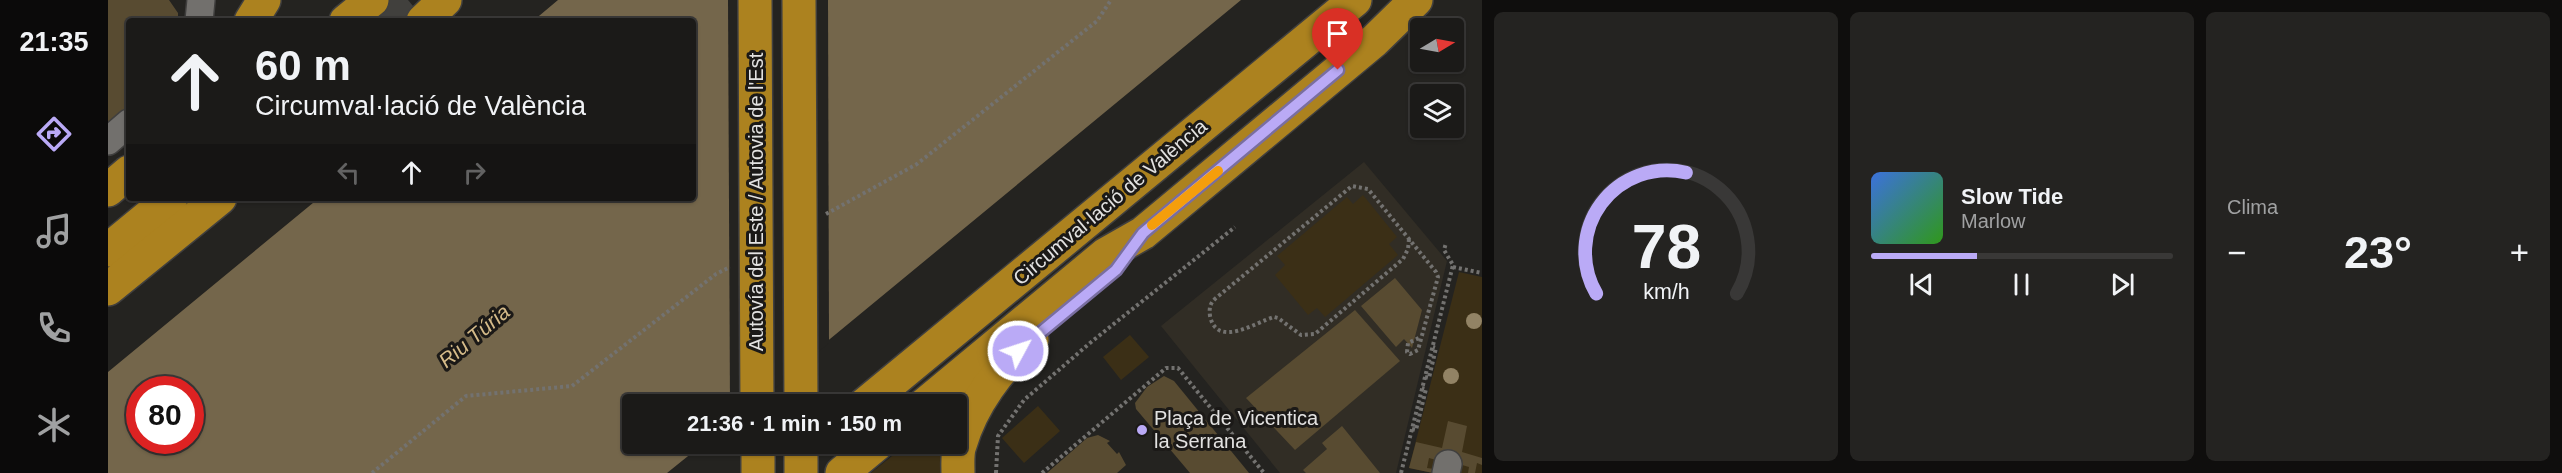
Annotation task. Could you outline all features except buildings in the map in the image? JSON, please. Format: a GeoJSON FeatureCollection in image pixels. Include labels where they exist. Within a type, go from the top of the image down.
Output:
{"type":"FeatureCollection","features":[{"type":"Feature","properties":{"kind":"highway"},"geometry":{"type":"LineString","coordinates":[[234,18],[237,0]]}},
{"type":"Feature","properties":{"kind":"highway"},"geometry":{"type":"LineString","coordinates":[[253,18],[264,0]]}},
{"type":"Feature","properties":{"kind":"highway"},"geometry":{"type":"LineString","coordinates":[[350,18],[372,0]]}},
{"type":"Feature","properties":{"kind":"highway"},"geometry":{"type":"LineString","coordinates":[[426,18],[445,0]]}},
{"type":"Feature","properties":{"kind":"highway","name":"Autovía del Este / Autovia de l'Est"},"geometry":{"type":"LineString","coordinates":[[755,0],[758,394]]}},
{"type":"Feature","properties":{"kind":"highway"},"geometry":{"type":"LineString","coordinates":[[799,0],[801,394]]}},
{"type":"Feature","properties":{"kind":"highway","name":"Circumval·lació de València"},"geometry":{"type":"LineString","coordinates":[[877,394],[1355,0]]}},
{"type":"Feature","properties":{"kind":"highway","name":"Circumval·lació de València"},"geometry":{"type":"LineString","coordinates":[[937,394],[1106,254],[1143,233],[1374,40],[1416,0]]}},
{"type":"Feature","properties":{"kind":"highway"},"geometry":{"type":"LineString","coordinates":[[108,190],[126,175]]}},
{"type":"Feature","properties":{"kind":"highway"},"geometry":{"type":"LineString","coordinates":[[108,213],[126,198]]}},
{"type":"Feature","properties":{"kind":"highway"},"geometry":{"type":"LineString","coordinates":[[108,250],[167,201]]}},
{"type":"Feature","properties":{"kind":"highway"},"geometry":{"type":"LineString","coordinates":[[108,289],[216,201]]}},
{"type":"Feature","properties":{"kind":"highway"},"geometry":{"type":"LineString","coordinates":[[958,473],[959,446],[974,411],[991,383],[1018,351],[1116,270],[1143,233]]}},
{"type":"Feature","properties":{"kind":"highway"},"geometry":{"type":"LineString","coordinates":[[758,454],[758,473]]}},
{"type":"Feature","properties":{"kind":"highway"},"geometry":{"type":"LineString","coordinates":[[801,454],[801,473]]}},
{"type":"Feature","properties":{"kind":"highway"},"geometry":{"type":"LineString","coordinates":[[781,473],[805,454]]}},
{"type":"Feature","properties":{"kind":"highway"},"geometry":{"type":"LineString","coordinates":[[842,473],[865,454]]}},
{"type":"Feature","properties":{"kind":"street"},"geometry":{"type":"LineString","coordinates":[[108,141],[126,126]]}},
{"type":"Feature","properties":{"kind":"path"},"geometry":{"type":"LineString","coordinates":[[1409,239],[1408,249],[1403,259],[1315,334],[1301,335],[1278,318],[1269,318],[1233,332],[1220,330],[1212,321],[1210,308],[1216,298],[1352,186],[1368,189],[1409,239],[1438,276],[1422,337],[1416,353],[1407,352],[1408,344],[1422,337]]}},
{"type":"Feature","properties":{"kind":"path"},"geometry":{"type":"LineString","coordinates":[[996,473],[998,436],[1024,400],[1090,343],[1235,227]]}},
{"type":"Feature","properties":{"kind":"path"},"geometry":{"type":"LineString","coordinates":[[1401,473],[1453,267],[1453,263],[1443,248],[1446,243]]}},
{"type":"Feature","properties":{"kind":"path"},"geometry":{"type":"LineString","coordinates":[[1453,267],[1482,273]]}},
{"type":"Feature","properties":{"kind":"path"},"geometry":{"type":"LineString","coordinates":[[1425,377],[1429,378],[1434,364],[1436,348],[1433,347]]}},
{"type":"Feature","properties":{"kind":"path"},"geometry":{"type":"LineString","coordinates":[[1042,473],[1166,368],[1178,368],[1264,473]]}},
{"type":"Feature","properties":{"kind":"path"},"geometry":{"type":"LineString","coordinates":[[1412,429],[1416,430],[1424,405],[1426,389],[1422,388]]}},
{"type":"Feature","properties":{"kind":"shaded area"},"geometry":{"type":"Polygon","coordinates":[[[1364,162],[1447,261],[1396,473],[1280,473],[1161,326],[1364,162]]]}},
{"type":"Feature","properties":{"kind":"shaded area"},"geometry":{"type":"Polygon","coordinates":[[[1363,195],[1397,237],[1389,244],[1398,255],[1325,317],[1317,308],[1308,315],[1275,275],[1285,265],[1277,256],[1347,197],[1353,204],[1363,195]]]}},
{"type":"Feature","properties":{"kind":"shaded area"},"geometry":{"type":"Polygon","coordinates":[[[1459,272],[1482,277],[1482,473],[1433,473],[1409,468],[1459,272]]]}},
{"type":"Feature","properties":{"kind":"shaded area"},"geometry":{"type":"Polygon","coordinates":[[[1130,335],[1149,357],[1121,380],[1103,357],[1130,335]]]}},
{"type":"Feature","properties":{"kind":"shaded area"},"geometry":{"type":"Polygon","coordinates":[[[1038,406],[1060,431],[1024,463],[1002,438],[1038,406]]]}},
{"type":"Feature","properties":{"kind":"shaded area"},"geometry":{"type":"Polygon","coordinates":[[[895,454],[950,454],[947,473],[871,473],[895,454]]]}},
{"type":"Feature","properties":{"kind":"water","name":"Riu Túria"},"geometry":{"type":"Polygon","coordinates":[[[558,0],[1241,0],[763,394],[622,394],[622,454],[691,454],[667,473],[108,473],[108,372],[315,201],[696,201],[696,18],[537,18],[558,0]]]}},
{"type":"Feature","properties":{"kind":"pier"},"geometry":{"type":"Polygon","coordinates":[[[728,0],[828,0],[829,343],[768,394],[730,394],[728,0]]]}},
{"type":"Feature","properties":{"kind":"tunnel"},"geometry":{"type":"LineString","coordinates":[[387,18],[408,0]]}},
{"type":"Feature","properties":{"kind":"slow traffic"},"geometry":{"type":"LineString","coordinates":[[1152,225],[1218,171]]}},
{"type":"Feature","properties":{"kind":"place","name":"Plaça de Vicentica la Serrana"},"geometry":{"type":"Point","coordinates":[1142,430]}},
{"type":"Feature","properties":{"kind":"route"},"geometry":{"type":"LineString","coordinates":[[1018,351],[1116,270],[1143,233],[1338,70]]}}]}
